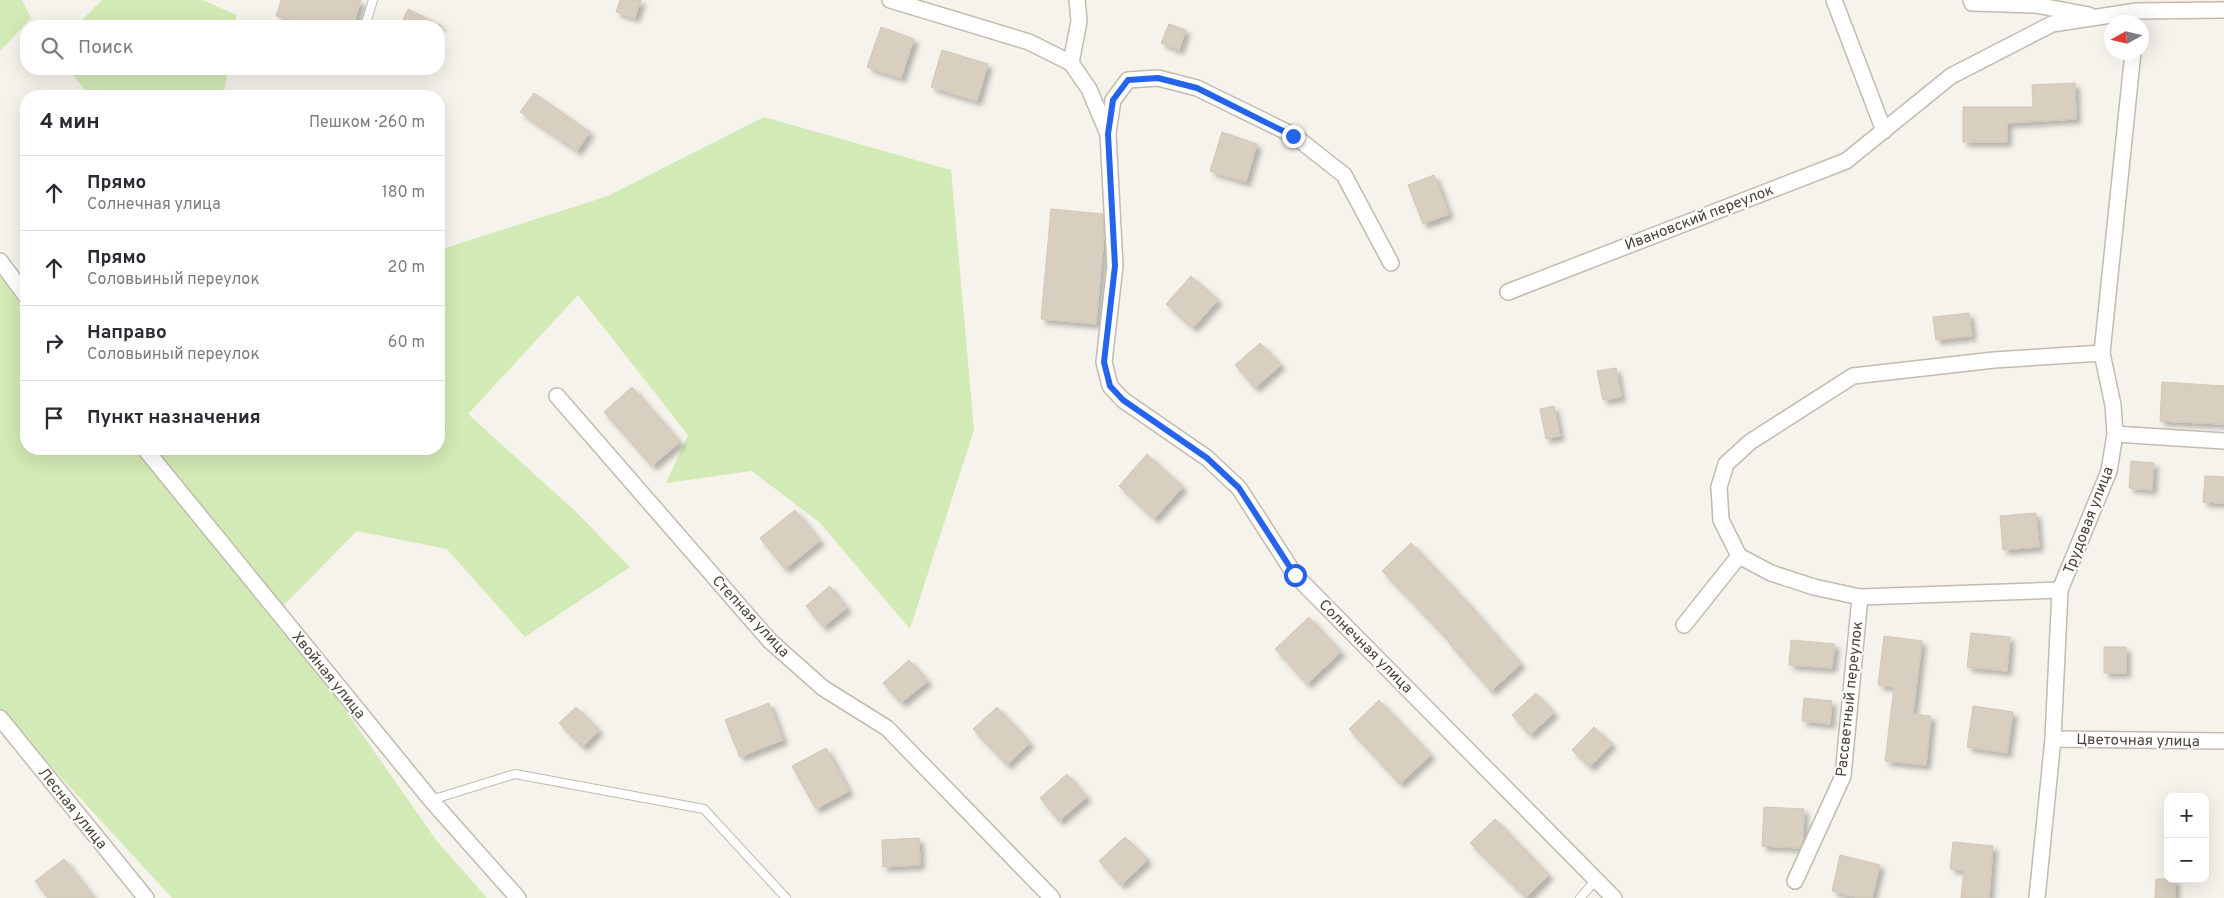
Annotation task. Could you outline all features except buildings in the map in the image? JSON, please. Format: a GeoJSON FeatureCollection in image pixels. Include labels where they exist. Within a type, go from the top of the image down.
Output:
{"type":"FeatureCollection","features":[{"type":"Feature","properties":{"kind":"street","name":"Солнечная улица"},"geometry":{"type":"LineString","coordinates":[[890,0],[1029,42],[1071,63],[1089,89],[1108,134],[1115,266],[1104,362],[1110,386],[1123,400],[1207,458],[1239,488],[1295,575],[1595,881],[1614,898]]}},
{"type":"Feature","properties":{"kind":"street"},"geometry":{"type":"LineString","coordinates":[[1071,63],[1079,21],[1077,0]]}},
{"type":"Feature","properties":{"kind":"street"},"geometry":{"type":"LineString","coordinates":[[1834,0],[1884,131]]}},
{"type":"Feature","properties":{"kind":"street"},"geometry":{"type":"LineString","coordinates":[[1971,0],[1972,3],[2035,5],[2101,17]]}},
{"type":"Feature","properties":{"kind":"street","name":"Ивановский переулок"},"geometry":{"type":"LineString","coordinates":[[2149,16],[2220,7]]}},
{"type":"Feature","properties":{"kind":"street","name":"Ивановский переулок"},"geometry":{"type":"LineString","coordinates":[[1508,292],[1846,161],[1951,76],[2052,24],[2101,17]]}},
{"type":"Feature","properties":{"kind":"street","name":"Трудовая улица"},"geometry":{"type":"LineString","coordinates":[[2036,898],[2053,738],[2060,590],[2109,471],[2115,434],[2113,405],[2102,353],[2132,60]]}},
{"type":"Feature","properties":{"kind":"street"},"geometry":{"type":"LineString","coordinates":[[1108,134],[1113,100],[1128,80],[1158,78],[1197,88],[1293,136],[1344,175],[1391,263]]}},
{"type":"Feature","properties":{"kind":"street"},"geometry":{"type":"LineString","coordinates":[[0,261],[20,288]]}},
{"type":"Feature","properties":{"kind":"street"},"geometry":{"type":"LineString","coordinates":[[2060,590],[1860,597],[1814,587],[1771,573],[1739,556],[1720,520],[1720,487],[1726,464],[1750,442],[1853,376],[1994,360],[2102,353]]}},
{"type":"Feature","properties":{"kind":"street","name":"Степная улица"},"geometry":{"type":"LineString","coordinates":[[557,396],[770,641],[823,688],[887,728],[1052,898]]}},
{"type":"Feature","properties":{"kind":"street"},"geometry":{"type":"LineString","coordinates":[[2115,434],[2224,441]]}},
{"type":"Feature","properties":{"kind":"street","name":"Хвойная улица"},"geometry":{"type":"LineString","coordinates":[[151,455],[431,800],[518,898]]}},
{"type":"Feature","properties":{"kind":"street"},"geometry":{"type":"LineString","coordinates":[[1684,625],[1739,556]]}},
{"type":"Feature","properties":{"kind":"street","name":"Рассветный переулок"},"geometry":{"type":"LineString","coordinates":[[1795,881],[1843,776],[1860,597]]}},
{"type":"Feature","properties":{"kind":"street","name":"Лесная улица"},"geometry":{"type":"LineString","coordinates":[[0,718],[143,897]]}},
{"type":"Feature","properties":{"kind":"street","name":"Цветочная улица"},"geometry":{"type":"LineString","coordinates":[[2053,738],[2224,741]]}},
{"type":"Feature","properties":{"kind":"lane"},"geometry":{"type":"LineString","coordinates":[[367,20],[373,0]]}},
{"type":"Feature","properties":{"kind":"lane"},"geometry":{"type":"LineString","coordinates":[[431,800],[515,774],[704,809],[786,898]]}},
{"type":"Feature","properties":{"kind":"lane"},"geometry":{"type":"LineString","coordinates":[[1580,898],[1595,881]]}},
{"type":"Feature","properties":{"kind":"green space"},"geometry":{"type":"Polygon","coordinates":[[[0,0],[22,0],[31,18],[29,20],[20,20],[20,30],[0,51],[0,0]]]}},
{"type":"Feature","properties":{"kind":"green space"},"geometry":{"type":"Polygon","coordinates":[[[102,0],[203,0],[236,15],[236,20],[82,20],[102,0]]]}},
{"type":"Feature","properties":{"kind":"green space"},"geometry":{"type":"Polygon","coordinates":[[[73,75],[227,75],[224,90],[85,90],[73,75]]]}},
{"type":"Feature","properties":{"kind":"green space"},"geometry":{"type":"Polygon","coordinates":[[[764,117],[951,170],[974,430],[910,629],[820,523],[752,471],[666,483],[688,435],[578,295],[468,414],[573,509],[630,567],[525,637],[447,549],[357,531],[277,612],[436,840],[487,898],[172,898],[0,711],[0,275],[20,303],[20,455],[445,455],[445,248],[608,196],[764,117]]]}},
{"type":"Feature","properties":{"kind":"route"},"geometry":{"type":"LineString","coordinates":[[1293,136],[1197,88],[1158,78],[1128,80],[1113,100],[1108,134],[1115,266],[1109,332],[1104,362],[1110,386],[1123,400],[1207,458],[1239,488],[1295,575]]}}]}
